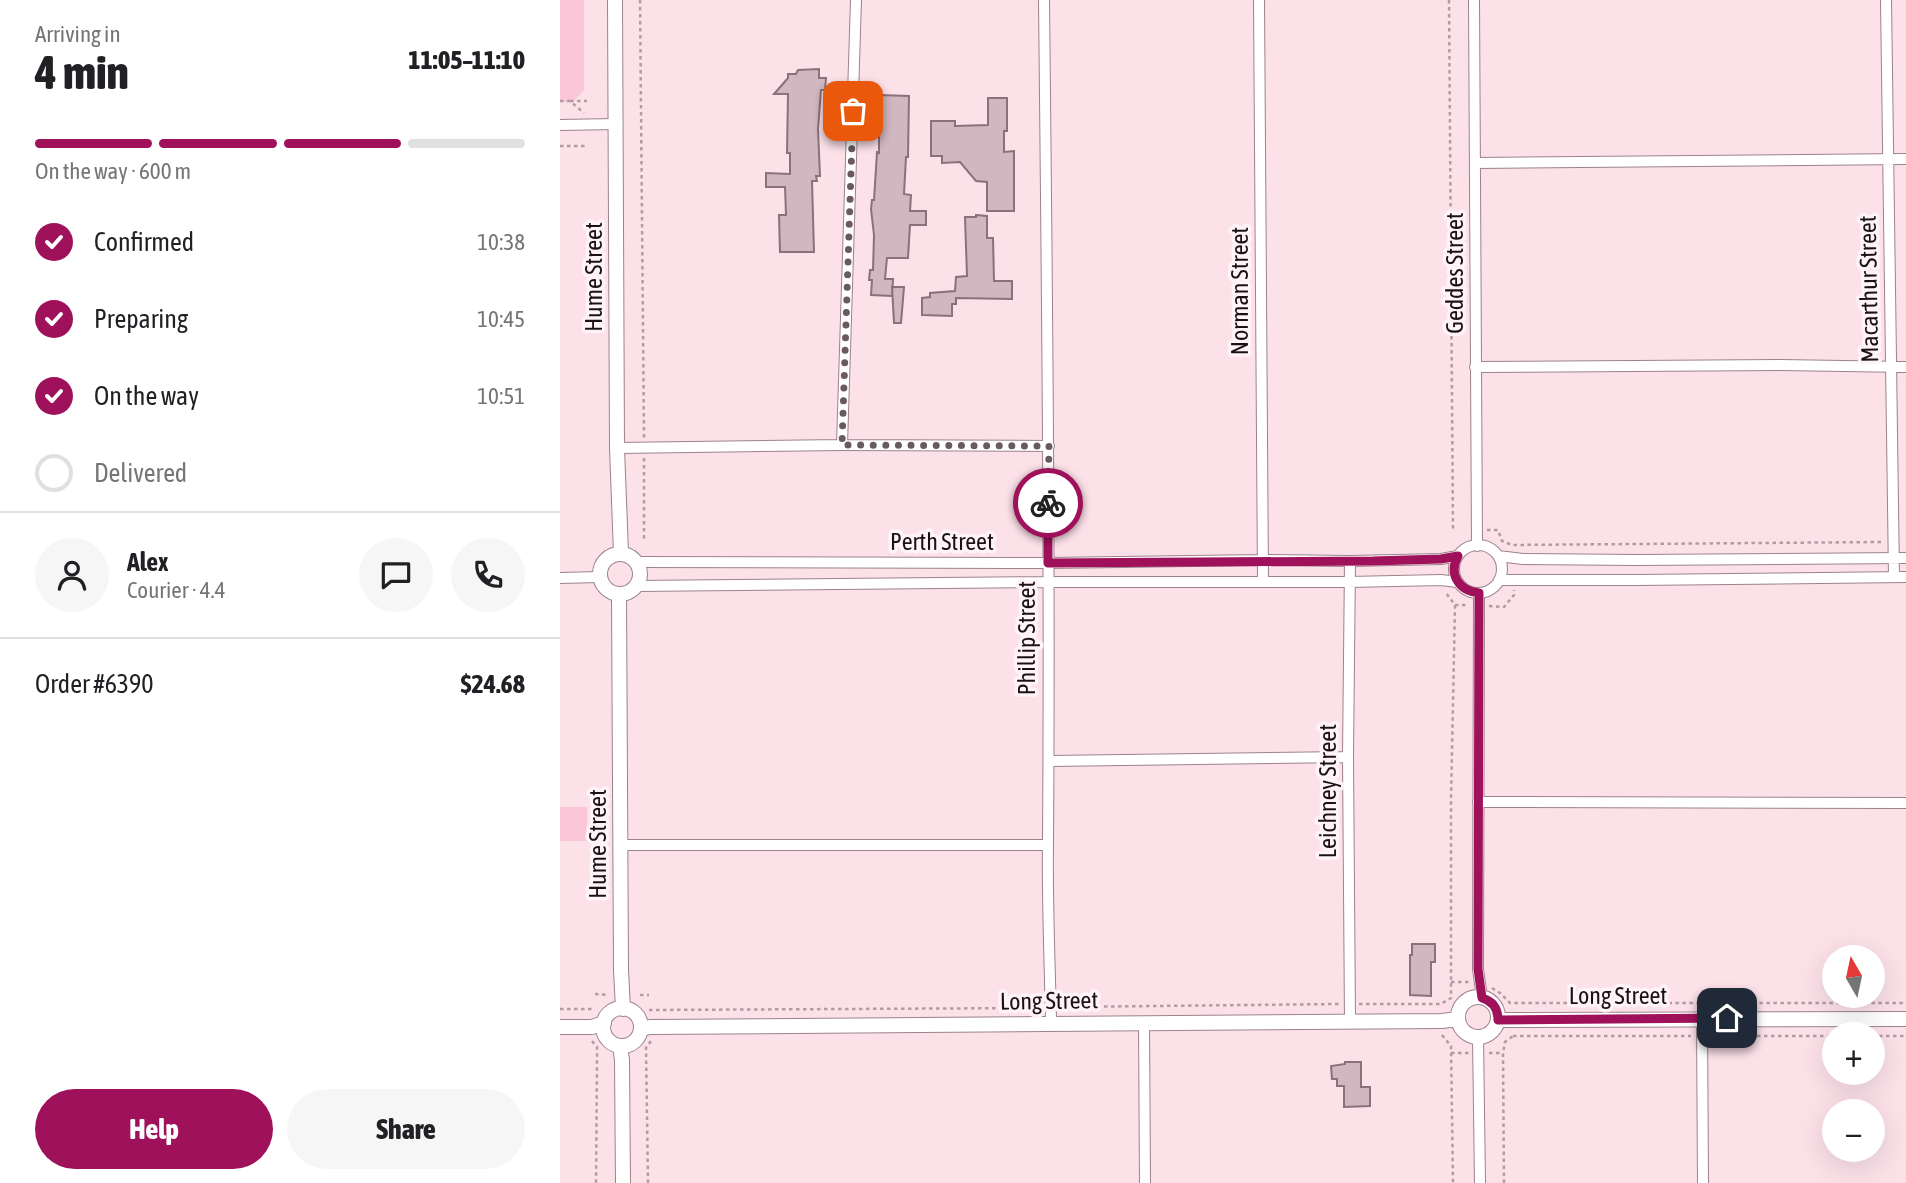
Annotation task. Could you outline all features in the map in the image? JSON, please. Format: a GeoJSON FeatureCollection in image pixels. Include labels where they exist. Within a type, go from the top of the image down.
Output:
{"type":"FeatureCollection","features":[{"type":"Feature","properties":{"kind":"street","name":"Hume Street"},"geometry":{"type":"LineString","coordinates":[[615,0],[617,448],[621,553]]}},
{"type":"Feature","properties":{"kind":"street"},"geometry":{"type":"LineString","coordinates":[[842,445],[856,0]]}},
{"type":"Feature","properties":{"kind":"street","name":"Phillip Street"},"geometry":{"type":"LineString","coordinates":[[1044,0],[1051,1023]]}},
{"type":"Feature","properties":{"kind":"street","name":"Norman Street"},"geometry":{"type":"LineString","coordinates":[[1259,0],[1263,582]]}},
{"type":"Feature","properties":{"kind":"street","name":"Geddes Street"},"geometry":{"type":"LineString","coordinates":[[1474,0],[1477,546]]}},
{"type":"Feature","properties":{"kind":"street","name":"Macarthur Street"},"geometry":{"type":"LineString","coordinates":[[1886,0],[1894,558],[1900,577]]}},
{"type":"Feature","properties":{"kind":"street"},"geometry":{"type":"LineString","coordinates":[[560,125],[616,124]]}},
{"type":"Feature","properties":{"kind":"street"},"geometry":{"type":"LineString","coordinates":[[1476,163],[1906,159]]}},
{"type":"Feature","properties":{"kind":"street"},"geometry":{"type":"LineString","coordinates":[[1475,367],[1906,367]]}},
{"type":"Feature","properties":{"kind":"street"},"geometry":{"type":"LineString","coordinates":[[617,448],[1049,446]]}},
{"type":"Feature","properties":{"kind":"street"},"geometry":{"type":"LineString","coordinates":[[1466,548],[1489,548],[1498,556],[1502,570],[1499,580],[1493,588],[1479,593],[1465,590],[1457,582],[1454,568],[1458,556],[1466,548]]}},
{"type":"Feature","properties":{"kind":"street"},"geometry":{"type":"LineString","coordinates":[[621,553],[636,562],[640,574],[636,586],[629,592],[619,594],[604,587],[599,571],[604,560],[621,553]]}},
{"type":"Feature","properties":{"kind":"street","name":"Perth Street"},"geometry":{"type":"LineString","coordinates":[[636,562],[1350,561],[1441,559],[1458,556]]}},
{"type":"Feature","properties":{"kind":"street"},"geometry":{"type":"LineString","coordinates":[[1498,556],[1523,559],[1636,560],[1906,558]]}},
{"type":"Feature","properties":{"kind":"street"},"geometry":{"type":"LineString","coordinates":[[1636,560],[1636,580]]}},
{"type":"Feature","properties":{"kind":"street","name":"Leichney Street"},"geometry":{"type":"LineString","coordinates":[[1350,561],[1350,1021]]}},
{"type":"Feature","properties":{"kind":"street"},"geometry":{"type":"LineString","coordinates":[[560,578],[599,577]]}},
{"type":"Feature","properties":{"kind":"street"},"geometry":{"type":"LineString","coordinates":[[1499,580],[1900,577]]}},
{"type":"Feature","properties":{"kind":"street","name":"Perth Street"},"geometry":{"type":"LineString","coordinates":[[636,586],[1457,582]]}},
{"type":"Feature","properties":{"kind":"street"},"geometry":{"type":"LineString","coordinates":[[1479,593],[1479,982],[1488,993],[1489,1000],[1504,1019],[1492,1032],[1478,1037],[1465,1032],[1458,1019],[1463,1004],[1488,993]]}},
{"type":"Feature","properties":{"kind":"street","name":"Hume Street"},"geometry":{"type":"LineString","coordinates":[[619,594],[623,1009]]}},
{"type":"Feature","properties":{"kind":"street"},"geometry":{"type":"LineString","coordinates":[[1049,761],[1348,757]]}},
{"type":"Feature","properties":{"kind":"street"},"geometry":{"type":"LineString","coordinates":[[1478,802],[1906,803]]}},
{"type":"Feature","properties":{"kind":"street"},"geometry":{"type":"LineString","coordinates":[[621,845],[1048,845]]}},
{"type":"Feature","properties":{"kind":"street"},"geometry":{"type":"LineString","coordinates":[[623,1009],[638,1017],[646,1033],[632,1044],[614,1045],[605,1036],[604,1023],[613,1011],[623,1009]]}},
{"type":"Feature","properties":{"kind":"street"},"geometry":{"type":"LineString","coordinates":[[1702,1018],[1703,1183]]}},
{"type":"Feature","properties":{"kind":"street","name":"Long Street"},"geometry":{"type":"LineString","coordinates":[[1504,1019],[1906,1018]]}},
{"type":"Feature","properties":{"kind":"street","name":"Long Street"},"geometry":{"type":"LineString","coordinates":[[646,1033],[650,1027],[1458,1019]]}},
{"type":"Feature","properties":{"kind":"street"},"geometry":{"type":"LineString","coordinates":[[560,1027],[592,1027],[604,1023]]}},
{"type":"Feature","properties":{"kind":"street"},"geometry":{"type":"LineString","coordinates":[[1144,1023],[1145,1183]]}},
{"type":"Feature","properties":{"kind":"street"},"geometry":{"type":"LineString","coordinates":[[1478,1037],[1480,1183]]}},
{"type":"Feature","properties":{"kind":"street"},"geometry":{"type":"LineString","coordinates":[[620,1046],[623,1183]]}},
{"type":"Feature","properties":{"kind":"path"},"geometry":{"type":"LineString","coordinates":[[640,0],[645,540]]}},
{"type":"Feature","properties":{"kind":"path"},"geometry":{"type":"LineString","coordinates":[[1449,0],[1453,531]]}},
{"type":"Feature","properties":{"kind":"path"},"geometry":{"type":"LineString","coordinates":[[560,101],[587,101]]}},
{"type":"Feature","properties":{"kind":"path"},"geometry":{"type":"LineString","coordinates":[[570,101],[587,116]]}},
{"type":"Feature","properties":{"kind":"path"},"geometry":{"type":"LineString","coordinates":[[560,146],[588,146]]}},
{"type":"Feature","properties":{"kind":"path"},"geometry":{"type":"LineString","coordinates":[[1477,530],[1498,530],[1502,541],[1512,545],[1894,542]]}},
{"type":"Feature","properties":{"kind":"path"},"geometry":{"type":"LineString","coordinates":[[649,1010],[1441,1004],[1451,998],[1455,605],[1442,589],[1441,580]]}},
{"type":"Feature","properties":{"kind":"path"},"geometry":{"type":"LineString","coordinates":[[1451,982],[1479,982]]}},
{"type":"Feature","properties":{"kind":"path"},"geometry":{"type":"LineString","coordinates":[[1488,993],[1500,993],[1510,1003],[1906,1003]]}},
{"type":"Feature","properties":{"kind":"path"},"geometry":{"type":"LineString","coordinates":[[595,994],[608,995]]}},
{"type":"Feature","properties":{"kind":"path"},"geometry":{"type":"LineString","coordinates":[[640,995],[649,995]]}},
{"type":"Feature","properties":{"kind":"path"},"geometry":{"type":"LineString","coordinates":[[1441,1004],[1442,1037],[1451,1046],[1453,1183]]}},
{"type":"Feature","properties":{"kind":"path"},"geometry":{"type":"LineString","coordinates":[[560,1009],[593,1009]]}},
{"type":"Feature","properties":{"kind":"path"},"geometry":{"type":"LineString","coordinates":[[1504,1019],[1513,1037]]}},
{"type":"Feature","properties":{"kind":"path"},"geometry":{"type":"LineString","coordinates":[[646,1033],[652,1042],[646,1048],[648,1183]]}},
{"type":"Feature","properties":{"kind":"path"},"geometry":{"type":"LineString","coordinates":[[1504,1183],[1503,1053],[1505,1042],[1513,1037],[1822,1036]]}},
{"type":"Feature","properties":{"kind":"path"},"geometry":{"type":"LineString","coordinates":[[1885,1036],[1906,1036]]}},
{"type":"Feature","properties":{"kind":"path"},"geometry":{"type":"LineString","coordinates":[[592,1038],[597,1047],[596,1183]]}},
{"type":"Feature","properties":{"kind":"shaded area"},"geometry":{"type":"Polygon","coordinates":[[[560,0],[584,0],[584,90],[573,102],[560,102],[560,0]]]}},
{"type":"Feature","properties":{"kind":"shaded area"},"geometry":{"type":"Polygon","coordinates":[[[560,807],[587,807],[587,841],[560,841],[560,807]]]}},
{"type":"Feature","properties":{"kind":"building"},"geometry":{"type":"Polygon","coordinates":[[[819,69],[819,78],[826,78],[825,90],[821,90],[818,129],[820,176],[816,176],[817,181],[812,181],[814,252],[780,252],[779,215],[786,215],[785,187],[766,187],[766,173],[790,174],[790,153],[787,153],[788,94],[774,94],[788,78],[788,74],[796,74],[798,70],[819,69]]]}},
{"type":"Feature","properties":{"kind":"building"},"geometry":{"type":"Polygon","coordinates":[[[879,95],[909,96],[908,157],[904,194],[911,195],[910,211],[926,211],[926,225],[910,225],[908,258],[887,258],[885,279],[893,279],[892,296],[871,295],[872,280],[869,280],[870,270],[873,270],[874,235],[871,209],[877,152],[879,153],[879,95]]]}},
{"type":"Feature","properties":{"kind":"building"},"geometry":{"type":"Polygon","coordinates":[[[988,98],[1007,98],[1004,152],[1014,151],[1014,211],[987,211],[987,182],[976,181],[960,162],[942,163],[942,156],[931,156],[931,121],[955,121],[955,126],[988,125],[988,98]]]}},
{"type":"Feature","properties":{"kind":"building"},"geometry":{"type":"Polygon","coordinates":[[[987,216],[987,238],[993,238],[994,281],[1012,281],[1012,299],[956,298],[956,304],[952,304],[952,316],[922,315],[922,298],[930,297],[930,293],[955,291],[956,277],[967,276],[965,217],[987,216]]]}},
{"type":"Feature","properties":{"kind":"building"},"geometry":{"type":"Polygon","coordinates":[[[892,287],[904,287],[901,323],[894,323],[892,287]]]}},
{"type":"Feature","properties":{"kind":"building"},"geometry":{"type":"Polygon","coordinates":[[[1412,944],[1435,944],[1435,962],[1431,962],[1431,996],[1410,995],[1412,944]]]}},
{"type":"Feature","properties":{"kind":"building"},"geometry":{"type":"Polygon","coordinates":[[[1345,1062],[1361,1062],[1361,1087],[1370,1087],[1370,1106],[1344,1107],[1344,1086],[1337,1086],[1337,1079],[1332,1079],[1331,1066],[1345,1062]]]}},
{"type":"Feature","properties":{"kind":"way so far"},"geometry":{"type":"LineString","coordinates":[[853,111],[842,445],[1049,446],[1048,503]]}},
{"type":"Feature","properties":{"kind":"route"},"geometry":{"type":"LineString","coordinates":[[1048,503],[1048,563],[1373,561],[1458,556],[1454,568],[1457,582],[1465,590],[1479,593],[1478,969],[1482,998],[1489,1000],[1494,1006],[1498,1020],[1727,1018]]}}]}
